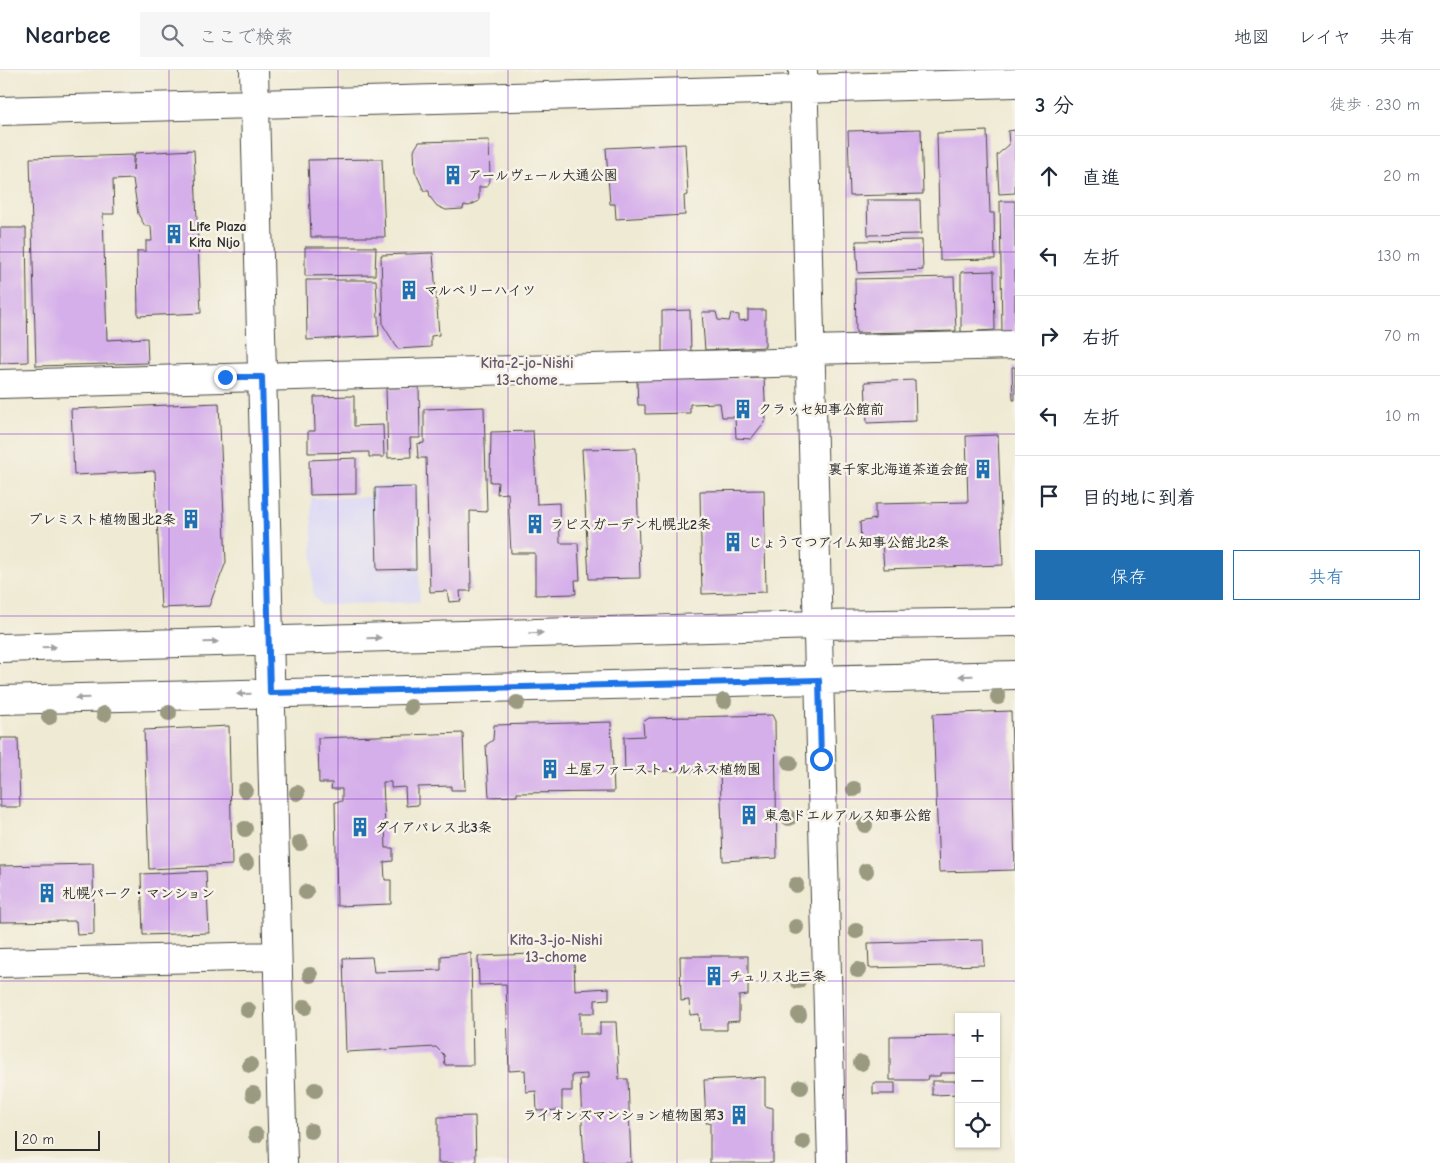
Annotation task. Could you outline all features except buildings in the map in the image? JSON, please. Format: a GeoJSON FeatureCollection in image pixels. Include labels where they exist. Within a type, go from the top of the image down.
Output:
{"type":"FeatureCollection","features":[{"type":"Feature","properties":{"kind":"street"},"geometry":{"type":"LineString","coordinates":[[254,70],[283,1163]]}},
{"type":"Feature","properties":{"kind":"street"},"geometry":{"type":"LineString","coordinates":[[804,80],[832,1163]]}},
{"type":"Feature","properties":{"kind":"street"},"geometry":{"type":"LineString","coordinates":[[0,110],[255,103],[804,80],[1015,83]]}},
{"type":"Feature","properties":{"kind":"street"},"geometry":{"type":"LineString","coordinates":[[0,384],[262,377],[811,356],[1015,345]]}},
{"type":"Feature","properties":{"kind":"street"},"geometry":{"type":"LineString","coordinates":[[0,648],[818,625],[1015,622]]}},
{"type":"Feature","properties":{"kind":"street"},"geometry":{"type":"LineString","coordinates":[[0,700],[1015,675]]}},
{"type":"Feature","properties":{"kind":"street"},"geometry":{"type":"LineString","coordinates":[[0,963],[278,956]]}},
{"type":"Feature","properties":{"kind":"shaded area"},"geometry":{"type":"Polygon","coordinates":[[[417,485],[420,602],[321,605],[313,595],[311,498],[371,497],[371,486],[417,485]]]}},
{"type":"Feature","properties":{"kind":"place","name":"アールヴェール大通公園"},"geometry":{"type":"Point","coordinates":[453,175]}},
{"type":"Feature","properties":{"kind":"place","name":"Life Plaza Kita Nijo"},"geometry":{"type":"Point","coordinates":[174,234]}},
{"type":"Feature","properties":{"kind":"place","name":"マルベリーハイツ"},"geometry":{"type":"Point","coordinates":[409,290]}},
{"type":"Feature","properties":{"kind":"place","name":"クラッセ知事公館前"},"geometry":{"type":"Point","coordinates":[743,409]}},
{"type":"Feature","properties":{"kind":"place","name":"裏千家北海道茶道会館"},"geometry":{"type":"Point","coordinates":[983,469]}},
{"type":"Feature","properties":{"kind":"place","name":"プレミスト植物園北2条"},"geometry":{"type":"Point","coordinates":[191,519]}},
{"type":"Feature","properties":{"kind":"place","name":"ラピスガーデン札幌北2条"},"geometry":{"type":"Point","coordinates":[535,524]}},
{"type":"Feature","properties":{"kind":"place","name":"じょうてつアイム知事公館北2条"},"geometry":{"type":"Point","coordinates":[733,542]}},
{"type":"Feature","properties":{"kind":"place","name":"土屋ファースト・ルネス植物園"},"geometry":{"type":"Point","coordinates":[550,769]}},
{"type":"Feature","properties":{"kind":"place","name":"東急ドエルアルス知事公館"},"geometry":{"type":"Point","coordinates":[749,815]}},
{"type":"Feature","properties":{"kind":"place","name":"ダイアパレス北3条"},"geometry":{"type":"Point","coordinates":[360,827]}},
{"type":"Feature","properties":{"kind":"place","name":"札幌パーク・マンション"},"geometry":{"type":"Point","coordinates":[47,893]}},
{"type":"Feature","properties":{"kind":"place","name":"チュリス北三条"},"geometry":{"type":"Point","coordinates":[714,976]}},
{"type":"Feature","properties":{"kind":"place","name":"ライオンズマンション植物園第3"},"geometry":{"type":"Point","coordinates":[739,1115]}},
{"type":"Feature","properties":{"kind":"district","name":"Kita-2-jo-Nishi 13-chome"},"geometry":{"type":"Point","coordinates":[527,372]}},
{"type":"Feature","properties":{"kind":"district","name":"Kita-3-jo-Nishi 13-chome"},"geometry":{"type":"Point","coordinates":[556,948]}},
{"type":"Feature","properties":{"kind":"route"},"geometry":{"type":"LineString","coordinates":[[225,377],[262,377],[270,693],[819,680],[821,759]]}}]}
